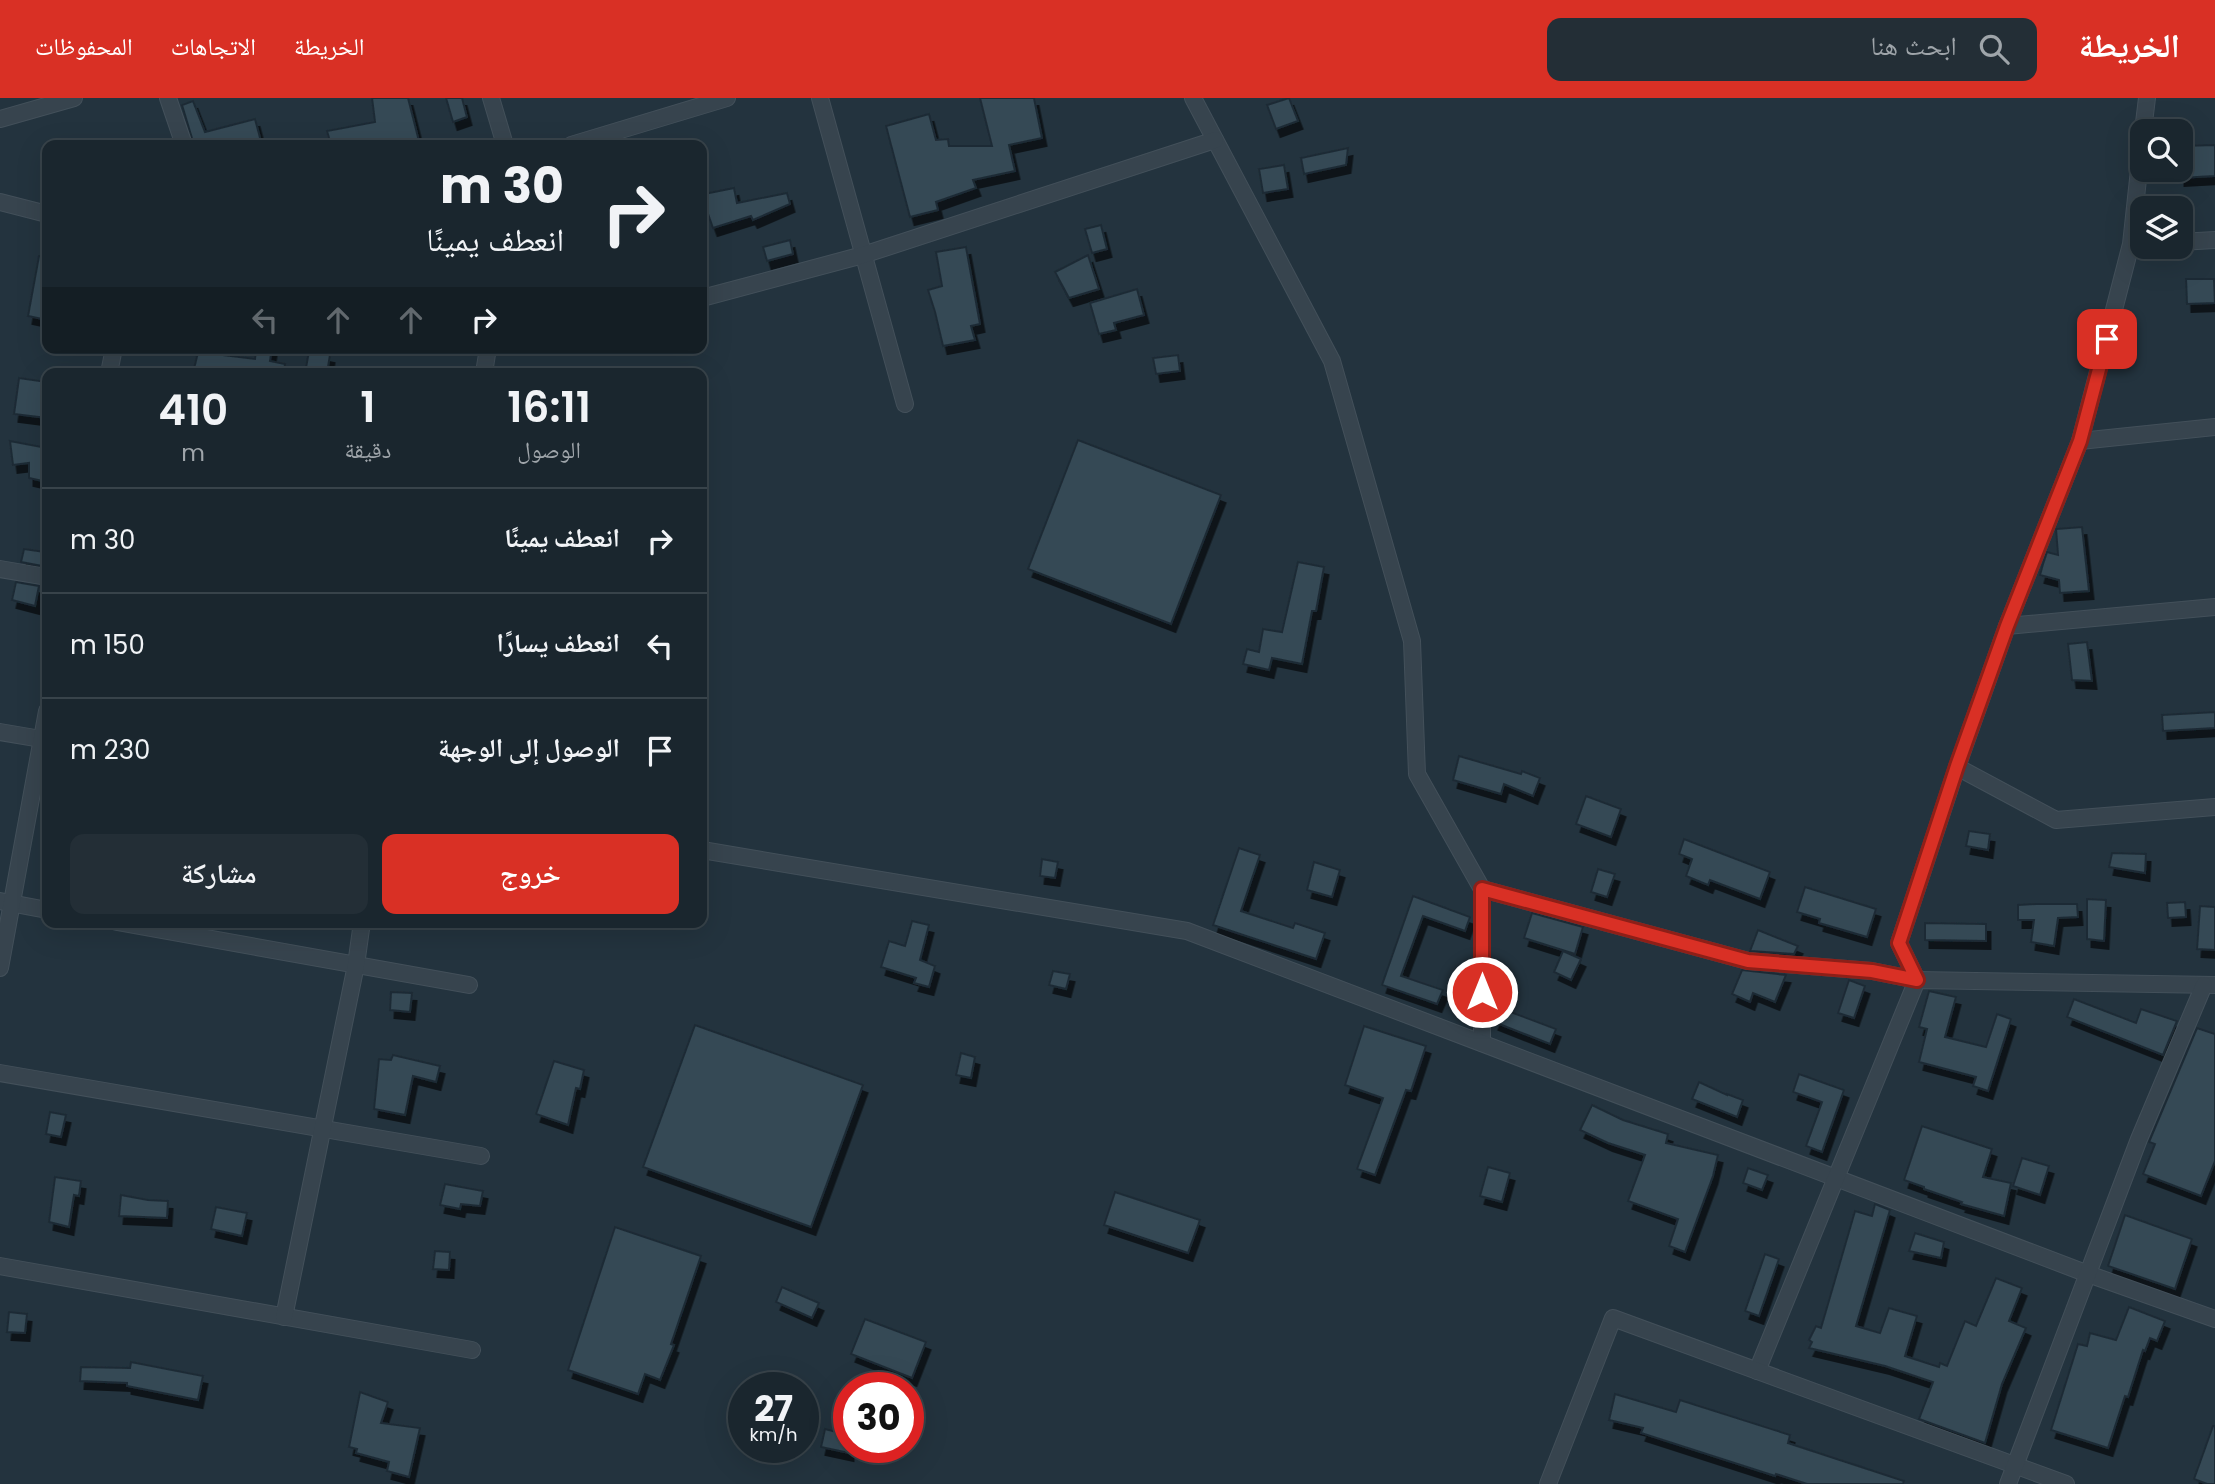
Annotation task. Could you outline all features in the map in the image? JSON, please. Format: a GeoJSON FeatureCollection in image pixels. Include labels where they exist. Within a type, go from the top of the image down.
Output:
{"type":"FeatureCollection","features":[{"type":"Feature","properties":{"kind":"street"},"geometry":{"type":"LineString","coordinates":[[0,119],[74,98]]}},
{"type":"Feature","properties":{"kind":"street"},"geometry":{"type":"LineString","coordinates":[[168,98],[182,140]]}},
{"type":"Feature","properties":{"kind":"street"},"geometry":{"type":"LineString","coordinates":[[491,98],[504,140]]}},
{"type":"Feature","properties":{"kind":"street"},"geometry":{"type":"LineString","coordinates":[[588,140],[727,98]]}},
{"type":"Feature","properties":{"kind":"street"},"geometry":{"type":"LineString","coordinates":[[820,98],[905,404]]}},
{"type":"Feature","properties":{"kind":"street"},"geometry":{"type":"LineString","coordinates":[[1193,98],[1332,361],[1412,641],[1417,774],[1482,889],[1482,1043]]}},
{"type":"Feature","properties":{"kind":"street"},"geometry":{"type":"LineString","coordinates":[[2144,119],[2147,98]]}},
{"type":"Feature","properties":{"kind":"street"},"geometry":{"type":"LineString","coordinates":[[707,297],[863,255],[1215,139]]}},
{"type":"Feature","properties":{"kind":"street"},"geometry":{"type":"LineString","coordinates":[[0,202],[42,213]]}},
{"type":"Feature","properties":{"kind":"street"},"geometry":{"type":"LineString","coordinates":[[2193,241],[2215,240]]}},
{"type":"Feature","properties":{"kind":"street"},"geometry":{"type":"LineString","coordinates":[[1757,1371],[1917,980],[1899,943],[1957,766],[2007,626],[2080,441],[2132,259]]}},
{"type":"Feature","properties":{"kind":"street"},"geometry":{"type":"LineString","coordinates":[[2080,441],[2215,427]]}},
{"type":"Feature","properties":{"kind":"street"},"geometry":{"type":"LineString","coordinates":[[0,569],[42,576]]}},
{"type":"Feature","properties":{"kind":"street"},"geometry":{"type":"LineString","coordinates":[[2007,626],[2215,607]]}},
{"type":"Feature","properties":{"kind":"street"},"geometry":{"type":"LineString","coordinates":[[0,732],[42,739]]}},
{"type":"Feature","properties":{"kind":"street"},"geometry":{"type":"LineString","coordinates":[[0,968],[6,902],[42,752]]}},
{"type":"Feature","properties":{"kind":"street"},"geometry":{"type":"LineString","coordinates":[[1957,766],[2056,820],[2215,807]]}},
{"type":"Feature","properties":{"kind":"street"},"geometry":{"type":"LineString","coordinates":[[707,851],[1187,931],[2215,1319]]}},
{"type":"Feature","properties":{"kind":"street"},"geometry":{"type":"LineString","coordinates":[[1482,889],[1748,961],[1872,971],[1917,980],[2210,985],[2139,1139],[2008,1484]]}},
{"type":"Feature","properties":{"kind":"street"},"geometry":{"type":"LineString","coordinates":[[6,902],[42,909]]}},
{"type":"Feature","properties":{"kind":"street"},"geometry":{"type":"LineString","coordinates":[[150,928],[469,985]]}},
{"type":"Feature","properties":{"kind":"street"},"geometry":{"type":"LineString","coordinates":[[284,1317],[356,965],[361,928]]}},
{"type":"Feature","properties":{"kind":"street"},"geometry":{"type":"LineString","coordinates":[[0,1073],[481,1156]]}},
{"type":"Feature","properties":{"kind":"street"},"geometry":{"type":"LineString","coordinates":[[0,1266],[472,1350]]}},
{"type":"Feature","properties":{"kind":"street"},"geometry":{"type":"LineString","coordinates":[[1548,1484],[1614,1318],[2066,1484]]}},
{"type":"Feature","properties":{"kind":"building"},"geometry":{"type":"Polygon","coordinates":[[[372,98],[408,98],[419,140],[330,140],[327,131],[375,122],[372,98]]]}},
{"type":"Feature","properties":{"kind":"building"},"geometry":{"type":"Polygon","coordinates":[[[446,98],[462,98],[467,117],[453,122],[446,98]]]}},
{"type":"Feature","properties":{"kind":"building"},"geometry":{"type":"Polygon","coordinates":[[[980,98],[1034,98],[1042,138],[1009,145],[1015,171],[973,180],[976,188],[936,202],[938,210],[910,217],[886,126],[929,114],[936,140],[948,139],[949,146],[992,146],[980,98]]]}},
{"type":"Feature","properties":{"kind":"building"},"geometry":{"type":"Polygon","coordinates":[[[1289,98],[1298,121],[1276,129],[1267,105],[1289,98]]]}},
{"type":"Feature","properties":{"kind":"building"},"geometry":{"type":"Polygon","coordinates":[[[193,101],[205,132],[255,119],[261,140],[192,140],[182,105],[193,101]]]}},
{"type":"Feature","properties":{"kind":"building"},"geometry":{"type":"Polygon","coordinates":[[[2215,145],[2215,176],[2193,177],[2193,146],[2215,145]]]}},
{"type":"Feature","properties":{"kind":"building"},"geometry":{"type":"Polygon","coordinates":[[[1348,148],[1346,165],[1304,174],[1301,158],[1348,148]]]}},
{"type":"Feature","properties":{"kind":"building"},"geometry":{"type":"Polygon","coordinates":[[[1284,165],[1288,189],[1263,193],[1259,169],[1284,165]]]}},
{"type":"Feature","properties":{"kind":"building"},"geometry":{"type":"Polygon","coordinates":[[[734,188],[737,203],[787,193],[790,204],[753,220],[751,216],[713,228],[707,211],[709,193],[734,188]]]}},
{"type":"Feature","properties":{"kind":"building"},"geometry":{"type":"Polygon","coordinates":[[[1101,225],[1107,249],[1092,253],[1085,229],[1101,225]]]}},
{"type":"Feature","properties":{"kind":"building"},"geometry":{"type":"Polygon","coordinates":[[[790,240],[793,254],[767,261],[763,247],[790,240]]]}},
{"type":"Feature","properties":{"kind":"building"},"geometry":{"type":"Polygon","coordinates":[[[966,247],[980,324],[971,326],[975,340],[943,346],[928,290],[942,286],[936,252],[966,247]]]}},
{"type":"Feature","properties":{"kind":"building"},"geometry":{"type":"Polygon","coordinates":[[[1088,255],[1099,289],[1069,298],[1055,272],[1088,255]]]}},
{"type":"Feature","properties":{"kind":"building"},"geometry":{"type":"Polygon","coordinates":[[[39,256],[42,256],[42,319],[28,316],[39,256]]]}},
{"type":"Feature","properties":{"kind":"building"},"geometry":{"type":"Polygon","coordinates":[[[2186,279],[2214,279],[2215,303],[2187,304],[2186,279]]]}},
{"type":"Feature","properties":{"kind":"building"},"geometry":{"type":"Polygon","coordinates":[[[1137,289],[1144,315],[1114,323],[1116,330],[1099,334],[1090,303],[1137,289]]]}},
{"type":"Feature","properties":{"kind":"building"},"geometry":{"type":"Polygon","coordinates":[[[198,354],[255,359],[255,354],[271,354],[270,361],[285,364],[285,368],[194,368],[198,354]]]}},
{"type":"Feature","properties":{"kind":"building"},"geometry":{"type":"Polygon","coordinates":[[[308,354],[330,355],[328,368],[306,368],[308,354]]]}},
{"type":"Feature","properties":{"kind":"building"},"geometry":{"type":"Polygon","coordinates":[[[1178,355],[1180,371],[1156,374],[1153,358],[1178,355]]]}},
{"type":"Feature","properties":{"kind":"building"},"geometry":{"type":"Polygon","coordinates":[[[19,378],[42,381],[42,417],[14,414],[19,378]]]}},
{"type":"Feature","properties":{"kind":"building"},"geometry":{"type":"Polygon","coordinates":[[[1078,440],[1221,495],[1171,624],[1028,569],[1078,440]]]}},
{"type":"Feature","properties":{"kind":"building"},"geometry":{"type":"Polygon","coordinates":[[[10,441],[42,447],[42,481],[29,478],[29,463],[13,465],[10,441]]]}},
{"type":"Feature","properties":{"kind":"building"},"geometry":{"type":"Polygon","coordinates":[[[2082,527],[2089,591],[2060,593],[2059,580],[2040,575],[2047,552],[2058,555],[2056,529],[2082,527]]]}},
{"type":"Feature","properties":{"kind":"building"},"geometry":{"type":"Polygon","coordinates":[[[24,549],[42,552],[42,566],[21,562],[24,549]]]}},
{"type":"Feature","properties":{"kind":"building"},"geometry":{"type":"Polygon","coordinates":[[[1298,562],[1324,567],[1302,664],[1272,658],[1269,670],[1243,664],[1247,649],[1259,652],[1263,629],[1282,632],[1298,562]]]}},
{"type":"Feature","properties":{"kind":"building"},"geometry":{"type":"Polygon","coordinates":[[[16,582],[39,586],[35,606],[12,600],[16,582]]]}},
{"type":"Feature","properties":{"kind":"building"},"geometry":{"type":"Polygon","coordinates":[[[2087,642],[2092,681],[2072,680],[2068,644],[2087,642]]]}},
{"type":"Feature","properties":{"kind":"building"},"geometry":{"type":"Polygon","coordinates":[[[2215,712],[2215,728],[2163,731],[2162,715],[2215,712]]]}},
{"type":"Feature","properties":{"kind":"building"},"geometry":{"type":"Polygon","coordinates":[[[1459,756],[1540,778],[1533,796],[1504,784],[1501,794],[1453,780],[1459,756]]]}},
{"type":"Feature","properties":{"kind":"building"},"geometry":{"type":"Polygon","coordinates":[[[1586,796],[1621,809],[1611,837],[1576,824],[1586,796]]]}},
{"type":"Feature","properties":{"kind":"building"},"geometry":{"type":"Polygon","coordinates":[[[1969,831],[1990,834],[1988,850],[1966,846],[1969,831]]]}},
{"type":"Feature","properties":{"kind":"building"},"geometry":{"type":"Polygon","coordinates":[[[1684,839],[1770,872],[1760,899],[1710,880],[1708,885],[1686,876],[1692,859],[1679,854],[1684,839]]]}},
{"type":"Feature","properties":{"kind":"building"},"geometry":{"type":"Polygon","coordinates":[[[1239,848],[1260,855],[1241,911],[1293,928],[1295,923],[1325,933],[1316,959],[1213,925],[1239,848]]]}},
{"type":"Feature","properties":{"kind":"building"},"geometry":{"type":"Polygon","coordinates":[[[2112,853],[2146,854],[2145,873],[2109,867],[2112,853]]]}},
{"type":"Feature","properties":{"kind":"building"},"geometry":{"type":"Polygon","coordinates":[[[1042,859],[1058,862],[1055,878],[1040,876],[1042,859]]]}},
{"type":"Feature","properties":{"kind":"building"},"geometry":{"type":"Polygon","coordinates":[[[1314,862],[1340,870],[1332,897],[1307,890],[1314,862]]]}},
{"type":"Feature","properties":{"kind":"building"},"geometry":{"type":"Polygon","coordinates":[[[1598,869],[1615,874],[1607,897],[1591,892],[1598,869]]]}},
{"type":"Feature","properties":{"kind":"building"},"geometry":{"type":"Polygon","coordinates":[[[1805,887],[1876,909],[1867,937],[1819,923],[1820,919],[1797,912],[1805,887]]]}},
{"type":"Feature","properties":{"kind":"building"},"geometry":{"type":"Polygon","coordinates":[[[1413,896],[1470,917],[1465,931],[1423,916],[1401,976],[1443,990],[1437,1004],[1382,985],[1413,896]]]}},
{"type":"Feature","properties":{"kind":"building"},"geometry":{"type":"Polygon","coordinates":[[[2087,899],[2106,900],[2104,941],[2087,939],[2087,899]]]}},
{"type":"Feature","properties":{"kind":"building"},"geometry":{"type":"Polygon","coordinates":[[[2185,902],[2186,917],[2168,918],[2167,903],[2185,902]]]}},
{"type":"Feature","properties":{"kind":"building"},"geometry":{"type":"Polygon","coordinates":[[[2077,904],[2078,917],[2058,918],[2054,946],[2031,942],[2034,920],[2018,920],[2018,905],[2077,904]]]}},
{"type":"Feature","properties":{"kind":"building"},"geometry":{"type":"Polygon","coordinates":[[[2200,906],[2215,907],[2215,950],[2197,949],[2200,906]]]}},
{"type":"Feature","properties":{"kind":"building"},"geometry":{"type":"Polygon","coordinates":[[[1532,913],[1583,927],[1575,954],[1524,938],[1532,913]]]}},
{"type":"Feature","properties":{"kind":"building"},"geometry":{"type":"Polygon","coordinates":[[[912,921],[929,925],[920,960],[935,966],[929,987],[914,983],[916,978],[881,967],[889,941],[905,946],[912,921]]]}},
{"type":"Feature","properties":{"kind":"building"},"geometry":{"type":"Polygon","coordinates":[[[1925,923],[1986,924],[1986,941],[1925,940],[1925,923]]]}},
{"type":"Feature","properties":{"kind":"building"},"geometry":{"type":"Polygon","coordinates":[[[1758,930],[1798,946],[1794,954],[1750,951],[1758,930]]]}},
{"type":"Feature","properties":{"kind":"building"},"geometry":{"type":"Polygon","coordinates":[[[1563,951],[1581,959],[1571,980],[1554,972],[1563,951]]]}},
{"type":"Feature","properties":{"kind":"building"},"geometry":{"type":"Polygon","coordinates":[[[1742,970],[1786,975],[1775,1002],[1753,993],[1750,1002],[1732,994],[1742,970]]]}},
{"type":"Feature","properties":{"kind":"building"},"geometry":{"type":"Polygon","coordinates":[[[1053,971],[1070,974],[1066,989],[1049,985],[1053,971]]]}},
{"type":"Feature","properties":{"kind":"building"},"geometry":{"type":"Polygon","coordinates":[[[1849,980],[1865,986],[1854,1018],[1838,1013],[1849,980]]]}},
{"type":"Feature","properties":{"kind":"building"},"geometry":{"type":"Polygon","coordinates":[[[1929,991],[1956,997],[1945,1037],[1986,1047],[1997,1014],[2011,1019],[1988,1091],[1973,1086],[1976,1077],[1919,1062],[1927,1029],[1919,1027],[1929,991]]]}},
{"type":"Feature","properties":{"kind":"building"},"geometry":{"type":"Polygon","coordinates":[[[391,992],[412,993],[410,1012],[390,1010],[391,992]]]}},
{"type":"Feature","properties":{"kind":"building"},"geometry":{"type":"Polygon","coordinates":[[[2074,999],[2136,1023],[2141,1009],[2177,1021],[2163,1055],[2067,1017],[2074,999]]]}},
{"type":"Feature","properties":{"kind":"building"},"geometry":{"type":"Polygon","coordinates":[[[1500,1008],[1556,1029],[1550,1044],[1494,1022],[1500,1008]]]}},
{"type":"Feature","properties":{"kind":"building"},"geometry":{"type":"Polygon","coordinates":[[[695,1025],[863,1085],[811,1227],[643,1167],[695,1025]]]}},
{"type":"Feature","properties":{"kind":"building"},"geometry":{"type":"Polygon","coordinates":[[[1364,1026],[1426,1046],[1411,1091],[1406,1090],[1375,1175],[1357,1169],[1383,1098],[1345,1085],[1364,1026]]]}},
{"type":"Feature","properties":{"kind":"building"},"geometry":{"type":"Polygon","coordinates":[[[2197,1028],[2215,1034],[2215,1161],[2201,1196],[2143,1174],[2155,1144],[2149,1142],[2197,1028]]]}},
{"type":"Feature","properties":{"kind":"building"},"geometry":{"type":"Polygon","coordinates":[[[961,1053],[975,1057],[971,1078],[956,1075],[961,1053]]]}},
{"type":"Feature","properties":{"kind":"building"},"geometry":{"type":"Polygon","coordinates":[[[393,1055],[440,1066],[436,1082],[413,1076],[405,1115],[374,1109],[379,1059],[391,1060],[393,1055]]]}},
{"type":"Feature","properties":{"kind":"building"},"geometry":{"type":"Polygon","coordinates":[[[554,1061],[584,1070],[580,1089],[576,1088],[568,1125],[536,1114],[554,1061]]]}},
{"type":"Feature","properties":{"kind":"building"},"geometry":{"type":"Polygon","coordinates":[[[1799,1074],[1844,1090],[1822,1152],[1806,1146],[1822,1102],[1793,1092],[1799,1074]]]}},
{"type":"Feature","properties":{"kind":"building"},"geometry":{"type":"Polygon","coordinates":[[[1699,1082],[1743,1100],[1737,1117],[1692,1099],[1699,1082]]]}},
{"type":"Feature","properties":{"kind":"building"},"geometry":{"type":"Polygon","coordinates":[[[1592,1105],[1623,1120],[1668,1134],[1666,1143],[1718,1155],[1685,1252],[1669,1246],[1678,1219],[1628,1201],[1645,1155],[1580,1130],[1592,1105]]]}},
{"type":"Feature","properties":{"kind":"building"},"geometry":{"type":"Polygon","coordinates":[[[50,1112],[66,1115],[61,1137],[46,1134],[50,1112]]]}},
{"type":"Feature","properties":{"kind":"building"},"geometry":{"type":"Polygon","coordinates":[[[1922,1126],[1992,1149],[1983,1177],[2011,1183],[2004,1216],[1961,1204],[1962,1202],[1904,1180],[1922,1126]]]}},
{"type":"Feature","properties":{"kind":"building"},"geometry":{"type":"Polygon","coordinates":[[[2022,1158],[2049,1166],[2040,1195],[2013,1186],[2022,1158]]]}},
{"type":"Feature","properties":{"kind":"building"},"geometry":{"type":"Polygon","coordinates":[[[1488,1167],[1510,1173],[1502,1202],[1480,1196],[1488,1167]]]}},
{"type":"Feature","properties":{"kind":"building"},"geometry":{"type":"Polygon","coordinates":[[[1748,1168],[1768,1175],[1762,1190],[1743,1183],[1748,1168]]]}},
{"type":"Feature","properties":{"kind":"building"},"geometry":{"type":"Polygon","coordinates":[[[55,1177],[81,1181],[79,1196],[74,1195],[69,1227],[49,1222],[55,1177]]]}},
{"type":"Feature","properties":{"kind":"building"},"geometry":{"type":"Polygon","coordinates":[[[445,1184],[483,1191],[480,1206],[461,1204],[460,1209],[440,1205],[445,1184]]]}},
{"type":"Feature","properties":{"kind":"building"},"geometry":{"type":"Polygon","coordinates":[[[1115,1192],[1200,1220],[1188,1253],[1104,1225],[1115,1192]]]}},
{"type":"Feature","properties":{"kind":"building"},"geometry":{"type":"Polygon","coordinates":[[[121,1195],[168,1201],[167,1218],[119,1216],[121,1195]]]}},
{"type":"Feature","properties":{"kind":"building"},"geometry":{"type":"Polygon","coordinates":[[[1875,1204],[1890,1210],[1856,1326],[1880,1333],[1889,1308],[1917,1316],[1905,1356],[1939,1367],[1940,1363],[1947,1366],[1965,1321],[1976,1326],[1996,1278],[2022,1288],[2009,1321],[2026,1328],[2002,1384],[1985,1443],[1919,1419],[1933,1382],[1885,1366],[1809,1348],[1812,1342],[1809,1340],[1816,1326],[1821,1328],[1855,1211],[1872,1216],[1875,1204]]]}},
{"type":"Feature","properties":{"kind":"building"},"geometry":{"type":"Polygon","coordinates":[[[216,1207],[247,1213],[242,1236],[211,1229],[216,1207]]]}},
{"type":"Feature","properties":{"kind":"building"},"geometry":{"type":"Polygon","coordinates":[[[2125,1215],[2192,1239],[2175,1289],[2108,1266],[2125,1215]]]}},
{"type":"Feature","properties":{"kind":"building"},"geometry":{"type":"Polygon","coordinates":[[[615,1227],[701,1256],[671,1344],[674,1345],[660,1380],[645,1374],[638,1394],[568,1370],[615,1227]]]}},
{"type":"Feature","properties":{"kind":"building"},"geometry":{"type":"Polygon","coordinates":[[[1915,1233],[1944,1242],[1941,1258],[1909,1251],[1915,1233]]]}},
{"type":"Feature","properties":{"kind":"building"},"geometry":{"type":"Polygon","coordinates":[[[435,1251],[450,1252],[449,1270],[433,1269],[435,1251]]]}},
{"type":"Feature","properties":{"kind":"building"},"geometry":{"type":"Polygon","coordinates":[[[1765,1254],[1779,1259],[1759,1316],[1745,1311],[1765,1254]]]}},
{"type":"Feature","properties":{"kind":"building"},"geometry":{"type":"Polygon","coordinates":[[[782,1287],[819,1303],[812,1318],[776,1302],[782,1287]]]}},
{"type":"Feature","properties":{"kind":"building"},"geometry":{"type":"Polygon","coordinates":[[[2129,1307],[2165,1321],[2157,1341],[2150,1338],[2145,1351],[2143,1350],[2108,1448],[2051,1430],[2078,1344],[2087,1346],[2090,1333],[2116,1340],[2129,1307]]]}},
{"type":"Feature","properties":{"kind":"building"},"geometry":{"type":"Polygon","coordinates":[[[9,1312],[27,1314],[25,1333],[7,1332],[9,1312]]]}},
{"type":"Feature","properties":{"kind":"building"},"geometry":{"type":"Polygon","coordinates":[[[865,1319],[926,1342],[914,1372],[897,1372],[851,1354],[865,1319]]]}},
{"type":"Feature","properties":{"kind":"building"},"geometry":{"type":"Polygon","coordinates":[[[131,1362],[203,1376],[198,1400],[127,1386],[127,1383],[80,1381],[81,1367],[130,1368],[131,1362]]]}},
{"type":"Feature","properties":{"kind":"building"},"geometry":{"type":"Polygon","coordinates":[[[360,1392],[388,1402],[381,1423],[420,1428],[409,1477],[387,1471],[389,1462],[356,1453],[357,1449],[349,1447],[360,1392]]]}},
{"type":"Feature","properties":{"kind":"building"},"geometry":{"type":"Polygon","coordinates":[[[1615,1394],[1676,1412],[1680,1400],[1790,1435],[1788,1443],[1904,1481],[1903,1484],[1807,1484],[1776,1474],[1775,1476],[1641,1433],[1643,1428],[1609,1420],[1615,1394]]]}},
{"type":"Feature","properties":{"kind":"building"},"geometry":{"type":"Polygon","coordinates":[[[2213,1426],[2215,1484],[2207,1484],[2194,1479],[2213,1426]]]}},
{"type":"Feature","properties":{"kind":"building"},"geometry":{"type":"Polygon","coordinates":[[[825,1429],[833,1431],[833,1450],[821,1447],[825,1429]]]}},
{"type":"Feature","properties":{"kind":"route"},"geometry":{"type":"LineString","coordinates":[[1482,992],[1482,889],[1748,961],[1872,971],[1917,980],[1899,943],[1957,766],[2007,626],[2080,441],[2107,339]]}}]}
